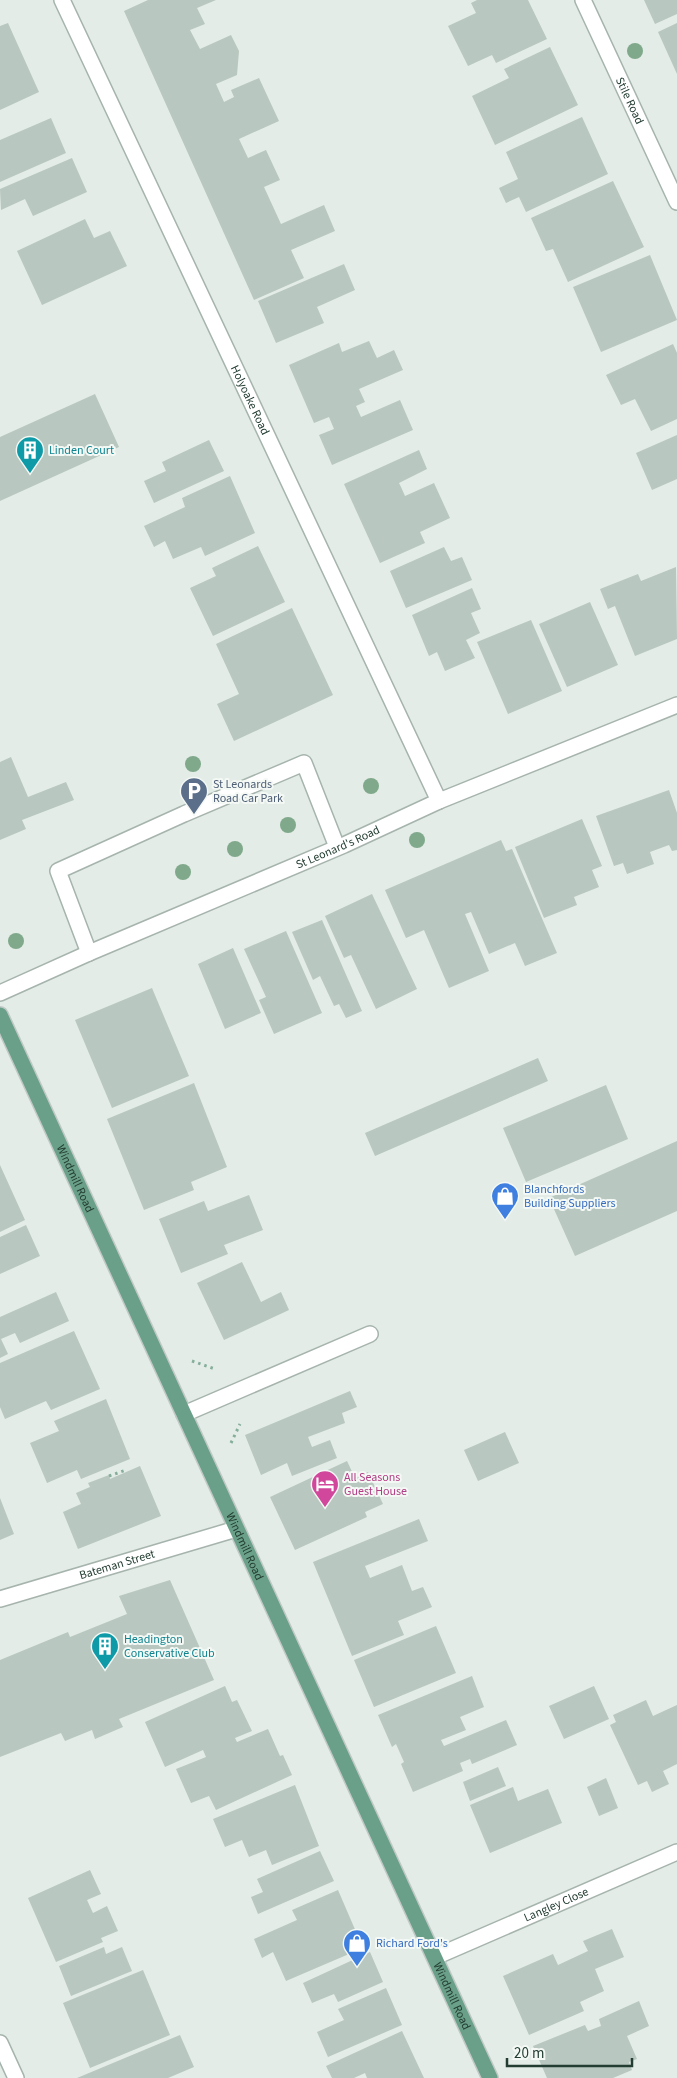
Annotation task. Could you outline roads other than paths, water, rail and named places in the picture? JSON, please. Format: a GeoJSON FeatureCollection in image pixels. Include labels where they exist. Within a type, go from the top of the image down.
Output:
{"type":"FeatureCollection","features":[{"type":"Feature","properties":{"kind":"main road","name":"Windmill Road"},"geometry":{"type":"LineString","coordinates":[[0,1015],[436,1957],[490,2078]]}},
{"type":"Feature","properties":{"kind":"street","name":"Holyoake Road"},"geometry":{"type":"LineString","coordinates":[[62,0],[439,801]]}},
{"type":"Feature","properties":{"kind":"street","name":"Stile Road"},"geometry":{"type":"LineString","coordinates":[[583,0],[677,202]]}},
{"type":"Feature","properties":{"kind":"street","name":"St Leonard's Road"},"geometry":{"type":"LineString","coordinates":[[0,993],[89,952],[337,847],[439,801],[677,706]]}},
{"type":"Feature","properties":{"kind":"street"},"geometry":{"type":"LineString","coordinates":[[89,952],[58,871],[184,814],[304,763],[337,847]]}},
{"type":"Feature","properties":{"kind":"street"},"geometry":{"type":"LineString","coordinates":[[184,1414],[370,1334]]}},
{"type":"Feature","properties":{"kind":"street","name":"Bateman Street"},"geometry":{"type":"LineString","coordinates":[[0,1599],[236,1528]]}},
{"type":"Feature","properties":{"kind":"street","name":"Langley Close"},"geometry":{"type":"LineString","coordinates":[[436,1957],[677,1852]]}},
{"type":"Feature","properties":{"kind":"street"},"geometry":{"type":"LineString","coordinates":[[0,2043],[16,2078]]}},
{"type":"Feature","properties":{"kind":"place","name":"Linden Court"},"geometry":{"type":"Point","coordinates":[30,474]}},
{"type":"Feature","properties":{"kind":"place","name":"St Leonards Road Car Park"},"geometry":{"type":"Point","coordinates":[194,815]}},
{"type":"Feature","properties":{"kind":"place","name":"Blanchfords Building Suppliers"},"geometry":{"type":"Point","coordinates":[505,1220]}},
{"type":"Feature","properties":{"kind":"place","name":"All Seasons Guest House"},"geometry":{"type":"Point","coordinates":[325,1508]}},
{"type":"Feature","properties":{"kind":"place","name":"Headington Conservative Club"},"geometry":{"type":"Point","coordinates":[105,1670]}},
{"type":"Feature","properties":{"kind":"place","name":"Richard Ford's"},"geometry":{"type":"Point","coordinates":[357,1967]}}]}
